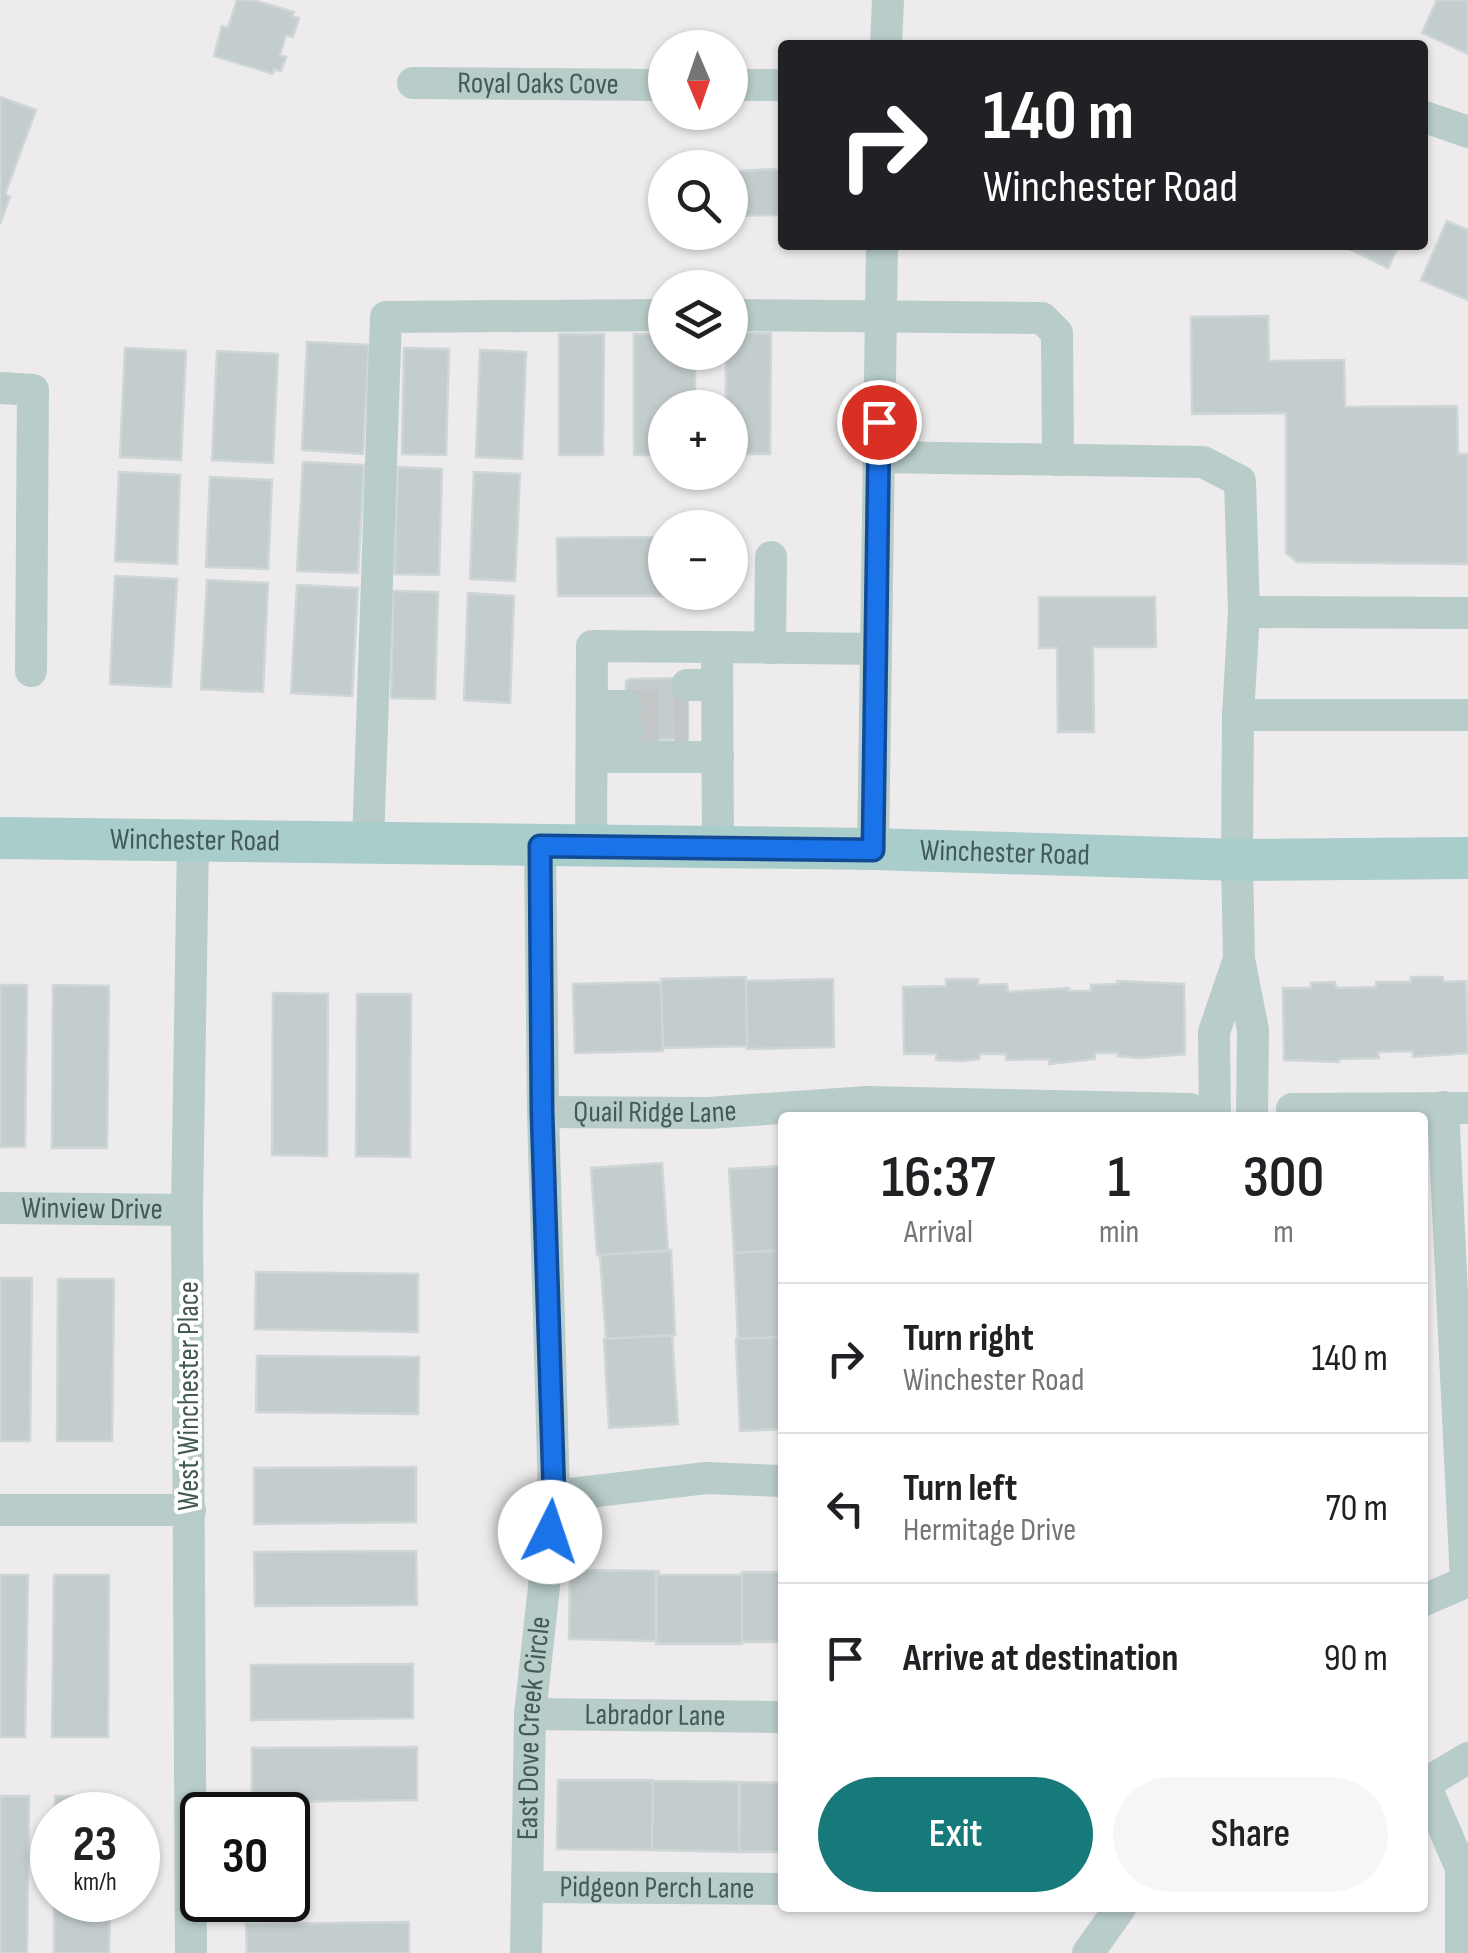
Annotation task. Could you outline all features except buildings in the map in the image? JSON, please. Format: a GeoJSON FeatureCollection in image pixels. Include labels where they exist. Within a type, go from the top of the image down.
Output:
{"type":"FeatureCollection","features":[{"type":"Feature","properties":{"kind":"main road","name":"Winchester Road"},"geometry":{"type":"LineString","coordinates":[[0,838],[873,850],[1238,860],[1468,858]]}},
{"type":"Feature","properties":{"kind":"street"},"geometry":{"type":"LineString","coordinates":[[886,40],[888,0]]}},
{"type":"Feature","properties":{"kind":"street","name":"Royal Oaks Cove"},"geometry":{"type":"LineString","coordinates":[[413,84],[648,85]]}},
{"type":"Feature","properties":{"kind":"street"},"geometry":{"type":"LineString","coordinates":[[748,85],[778,85]]}},
{"type":"Feature","properties":{"kind":"street"},"geometry":{"type":"LineString","coordinates":[[1428,118],[1468,132]]}},
{"type":"Feature","properties":{"kind":"street"},"geometry":{"type":"LineString","coordinates":[[873,850],[882,250]]}},
{"type":"Feature","properties":{"kind":"street"},"geometry":{"type":"LineString","coordinates":[[368,843],[386,317],[648,315]]}},
{"type":"Feature","properties":{"kind":"street"},"geometry":{"type":"LineString","coordinates":[[748,315],[1042,318],[1057,333],[1058,460]]}},
{"type":"Feature","properties":{"kind":"street"},"geometry":{"type":"LineString","coordinates":[[0,388],[33,390],[30,671]]}},
{"type":"Feature","properties":{"kind":"street"},"geometry":{"type":"LineString","coordinates":[[879,457],[1202,462],[1240,481],[1244,612],[1238,715],[1238,860],[1240,959],[1253,1030],[1252,1112]]}},
{"type":"Feature","properties":{"kind":"street"},"geometry":{"type":"LineString","coordinates":[[770,648],[771,557]]}},
{"type":"Feature","properties":{"kind":"street"},"geometry":{"type":"LineString","coordinates":[[1244,612],[1468,613]]}},
{"type":"Feature","properties":{"kind":"street"},"geometry":{"type":"LineString","coordinates":[[590,846],[592,646],[876,649]]}},
{"type":"Feature","properties":{"kind":"street"},"geometry":{"type":"LineString","coordinates":[[718,647],[705,714],[718,848]]}},
{"type":"Feature","properties":{"kind":"street"},"geometry":{"type":"LineString","coordinates":[[592,719],[626,707],[592,719]]}},
{"type":"Feature","properties":{"kind":"street"},"geometry":{"type":"LineString","coordinates":[[592,719],[705,714]]}},
{"type":"Feature","properties":{"kind":"street"},"geometry":{"type":"LineString","coordinates":[[1238,715],[1468,714]]}},
{"type":"Feature","properties":{"kind":"street","name":"West Winchester Place"},"geometry":{"type":"LineString","coordinates":[[191,1953],[187,1210],[193,840]]}},
{"type":"Feature","properties":{"kind":"street","name":"East Dove Creek Circle"},"geometry":{"type":"LineString","coordinates":[[526,1953],[530,1714],[554,1496],[542,1112],[540,846]]}},
{"type":"Feature","properties":{"kind":"street"},"geometry":{"type":"LineString","coordinates":[[1206,1112],[1214,1032],[1240,959]]}},
{"type":"Feature","properties":{"kind":"street"},"geometry":{"type":"LineString","coordinates":[[1292,1109],[1456,1107],[1467,1581],[1428,1598]]}},
{"type":"Feature","properties":{"kind":"street","name":"Quail Ridge Lane"},"geometry":{"type":"LineString","coordinates":[[542,1112],[1206,1112]]}},
{"type":"Feature","properties":{"kind":"street","name":"Winview Drive"},"geometry":{"type":"LineString","coordinates":[[0,1208],[187,1210]]}},
{"type":"Feature","properties":{"kind":"street"},"geometry":{"type":"LineString","coordinates":[[554,1496],[706,1478],[778,1481]]}},
{"type":"Feature","properties":{"kind":"street"},"geometry":{"type":"LineString","coordinates":[[0,1510],[190,1510]]}},
{"type":"Feature","properties":{"kind":"street","name":"Labrador Lane"},"geometry":{"type":"LineString","coordinates":[[530,1714],[778,1717]]}},
{"type":"Feature","properties":{"kind":"street"},"geometry":{"type":"LineString","coordinates":[[1428,1778],[1468,1758]]}},
{"type":"Feature","properties":{"kind":"street"},"geometry":{"type":"LineString","coordinates":[[1428,1789],[1464,1868],[1462,1953]]}},
{"type":"Feature","properties":{"kind":"street","name":"Pidgeon Perch Lane"},"geometry":{"type":"LineString","coordinates":[[528,1887],[778,1889]]}},
{"type":"Feature","properties":{"kind":"street"},"geometry":{"type":"LineString","coordinates":[[1088,1953],[1117,1912]]}},
{"type":"Feature","properties":{"kind":"tunnel"},"geometry":{"type":"LineString","coordinates":[[626,706],[688,706]]}},
{"type":"Feature","properties":{"kind":"tunnel"},"geometry":{"type":"LineString","coordinates":[[627,730],[688,730]]}},
{"type":"Feature","properties":{"kind":"route"},"geometry":{"type":"LineString","coordinates":[[550,1532],[554,1496],[542,1112],[540,846],[873,850],[879,422]]}}]}
